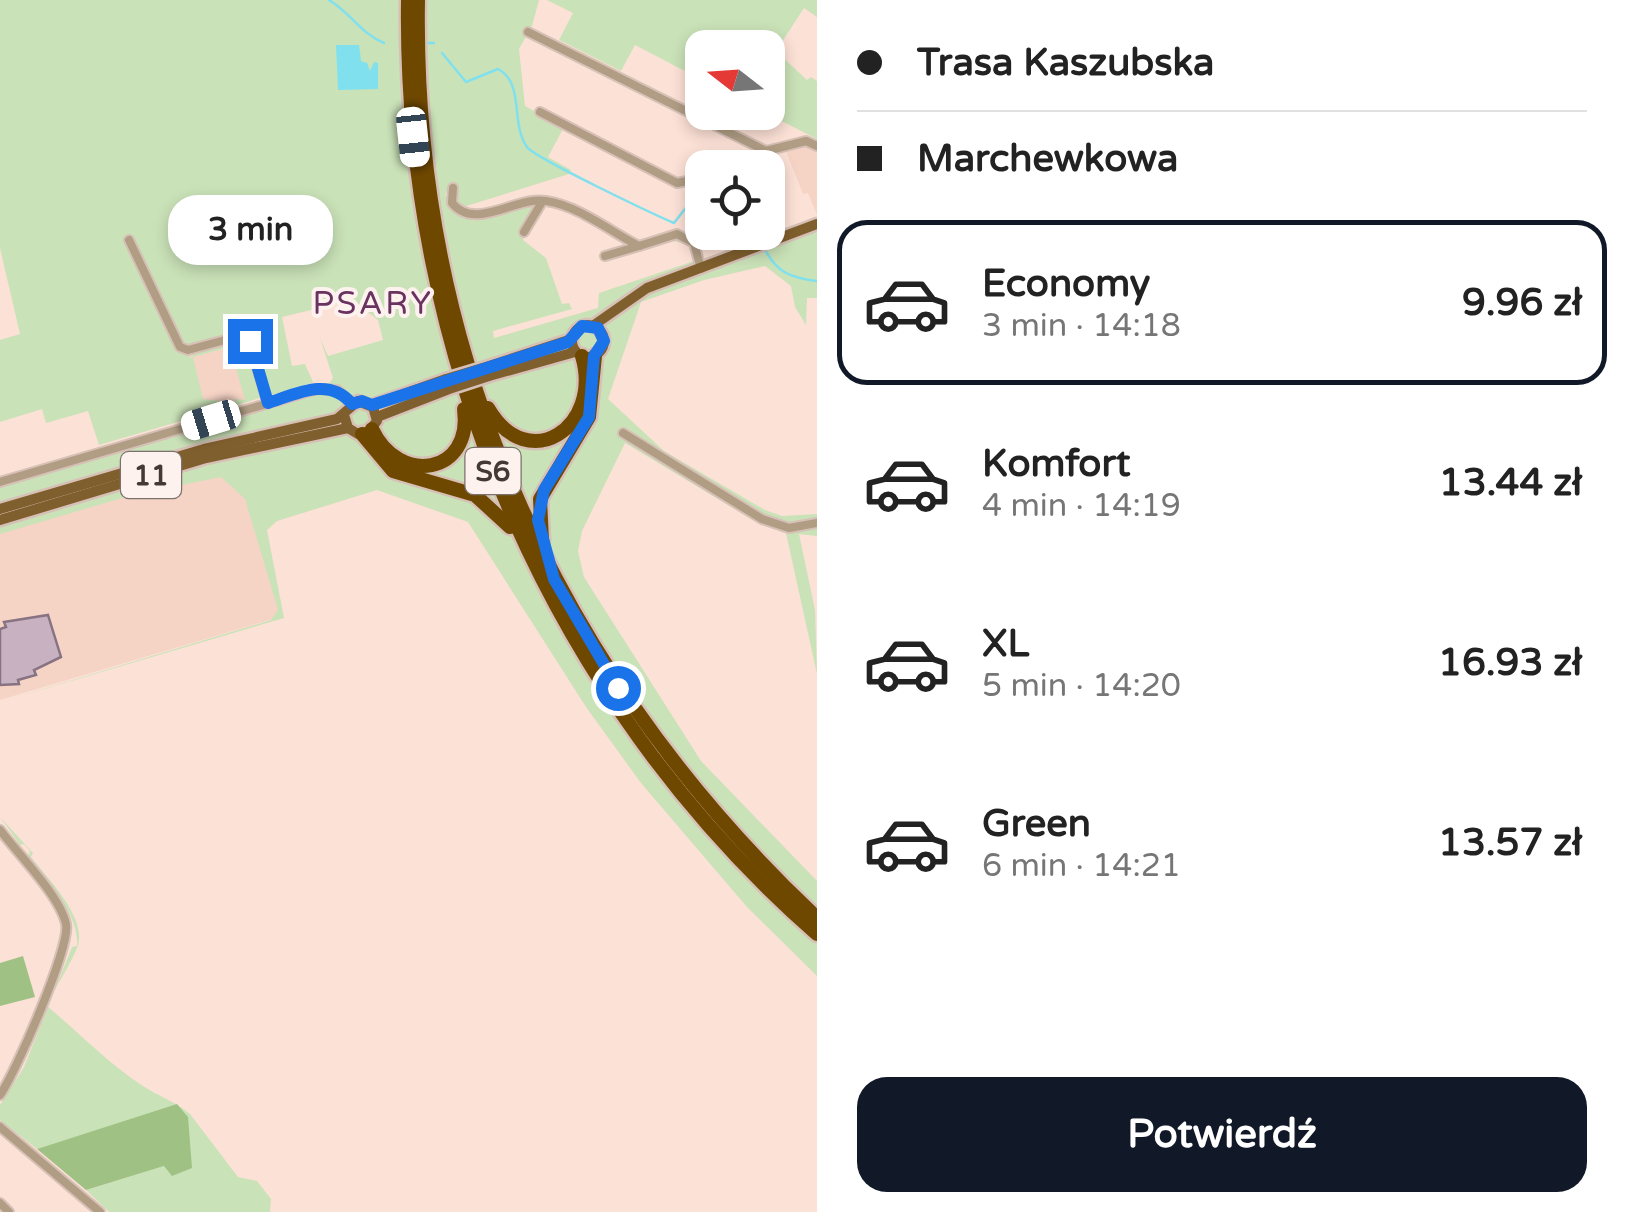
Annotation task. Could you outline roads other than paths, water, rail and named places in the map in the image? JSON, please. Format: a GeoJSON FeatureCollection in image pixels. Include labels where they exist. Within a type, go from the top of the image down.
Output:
{"type":"FeatureCollection","features":[{"type":"Feature","properties":{"kind":"highway","name":"S6"},"geometry":{"type":"LineString","coordinates":[[408,0],[409,86],[420,196],[451,380],[535,565],[592,668],[654,758],[724,842],[817,934]]}},
{"type":"Feature","properties":{"kind":"highway","name":"S6"},"geometry":{"type":"LineString","coordinates":[[418,0],[420,110],[431,202],[446,283],[474,382],[504,467],[554,579],[618,688],[678,770],[743,845],[817,918]]}},
{"type":"Feature","properties":{"kind":"highway"},"geometry":{"type":"LineString","coordinates":[[474,382],[504,429],[526,440],[547,439],[568,428],[582,408],[586,386],[584,355]]}},
{"type":"Feature","properties":{"kind":"highway"},"geometry":{"type":"LineString","coordinates":[[554,579],[539,531],[538,510],[546,485],[589,417],[584,355]]}},
{"type":"Feature","properties":{"kind":"highway"},"geometry":{"type":"LineString","coordinates":[[365,427],[400,462],[422,467],[443,460],[458,446],[464,431],[451,380]]}},
{"type":"Feature","properties":{"kind":"highway"},"geometry":{"type":"LineString","coordinates":[[365,427],[396,473],[467,492],[488,503],[535,565]]}},
{"type":"Feature","properties":{"kind":"main road"},"geometry":{"type":"LineString","coordinates":[[598,329],[617,307],[647,288],[817,224]]}},
{"type":"Feature","properties":{"kind":"main road"},"geometry":{"type":"LineString","coordinates":[[487,372],[572,339],[578,327],[598,329]]}},
{"type":"Feature","properties":{"kind":"main road"},"geometry":{"type":"LineString","coordinates":[[572,339],[584,355],[604,345],[598,329]]}},
{"type":"Feature","properties":{"kind":"main road","name":"11"},"geometry":{"type":"LineString","coordinates":[[0,520],[206,458],[365,427],[451,380],[584,355]]}},
{"type":"Feature","properties":{"kind":"main road"},"geometry":{"type":"LineString","coordinates":[[372,405],[365,427],[344,415],[352,404],[362,401],[372,405],[451,380]]}},
{"type":"Feature","properties":{"kind":"main road","name":"11"},"geometry":{"type":"LineString","coordinates":[[0,510],[204,449],[344,415]]}},
{"type":"Feature","properties":{"kind":"street"},"geometry":{"type":"LineString","coordinates":[[528,32],[764,150]]}},
{"type":"Feature","properties":{"kind":"street"},"geometry":{"type":"LineString","coordinates":[[540,112],[676,183],[685,181]]}},
{"type":"Feature","properties":{"kind":"street"},"geometry":{"type":"LineString","coordinates":[[770,150],[806,141],[817,146]]}},
{"type":"Feature","properties":{"kind":"street"},"geometry":{"type":"LineString","coordinates":[[453,188],[452,203],[463,212],[481,214],[544,201],[638,246]]}},
{"type":"Feature","properties":{"kind":"street"},"geometry":{"type":"LineString","coordinates":[[524,232],[544,201]]}},
{"type":"Feature","properties":{"kind":"street"},"geometry":{"type":"LineString","coordinates":[[605,256],[677,234],[694,243],[701,269]]}},
{"type":"Feature","properties":{"kind":"street"},"geometry":{"type":"LineString","coordinates":[[129,240],[180,347],[188,350],[248,338],[268,403]]}},
{"type":"Feature","properties":{"kind":"street"},"geometry":{"type":"LineString","coordinates":[[0,482],[326,388],[340,391],[352,404]]}},
{"type":"Feature","properties":{"kind":"street"},"geometry":{"type":"LineString","coordinates":[[623,433],[775,525],[817,523]]}},
{"type":"Feature","properties":{"kind":"street"},"geometry":{"type":"LineString","coordinates":[[0,830],[60,908],[68,940],[22,1055],[0,1095]]}},
{"type":"Feature","properties":{"kind":"street"},"geometry":{"type":"LineString","coordinates":[[0,1127],[100,1212]]}},
{"type":"Feature","properties":{"kind":"street"},"geometry":{"type":"LineString","coordinates":[[0,1203],[9,1212]]}},
{"type":"Feature","properties":{"kind":"water"},"geometry":{"type":"Polygon","coordinates":[[[336,45],[359,45],[361,61],[367,63],[370,71],[374,62],[378,63],[378,89],[338,90],[336,45]]]}},
{"type":"Feature","properties":{"kind":"waterway"},"geometry":{"type":"LineString","coordinates":[[329,0],[384,43]]}},
{"type":"Feature","properties":{"kind":"waterway"},"geometry":{"type":"LineString","coordinates":[[428,43],[434,43]]}},
{"type":"Feature","properties":{"kind":"waterway"},"geometry":{"type":"LineString","coordinates":[[442,53],[466,82],[498,69],[506,75],[515,94],[522,137],[535,153],[674,223],[685,209]]}},
{"type":"Feature","properties":{"kind":"waterway"},"geometry":{"type":"LineString","coordinates":[[766,250],[785,272],[817,281]]}},
{"type":"Feature","properties":{"kind":"district","name":"PSARY"},"geometry":{"type":"Point","coordinates":[373,303]}}]}
